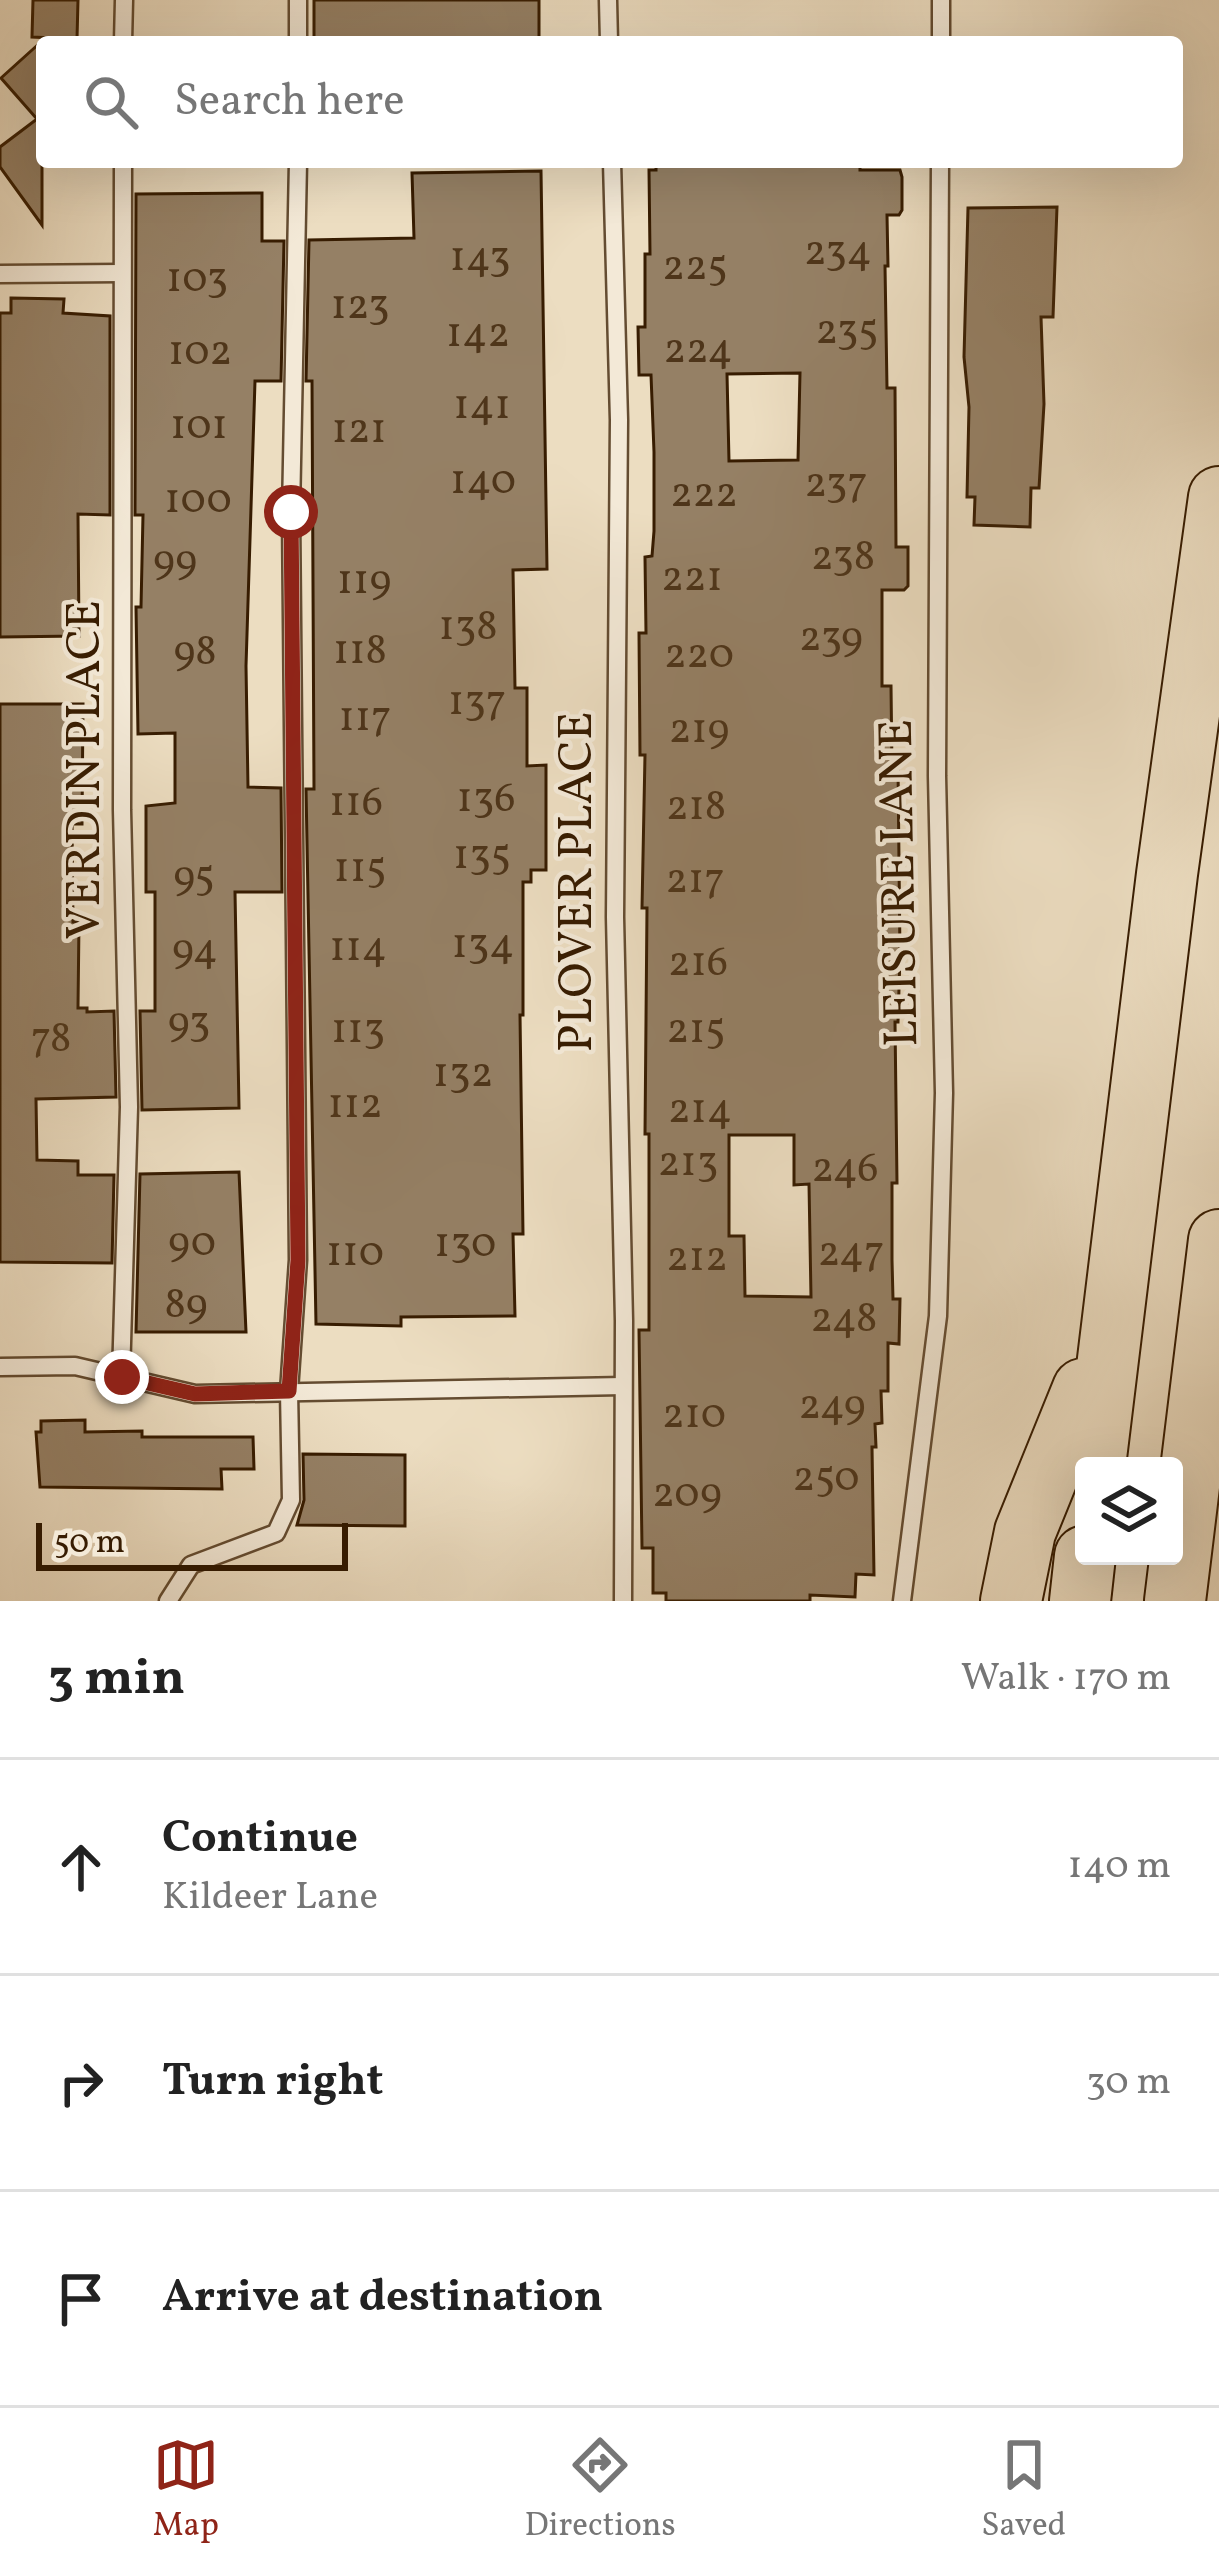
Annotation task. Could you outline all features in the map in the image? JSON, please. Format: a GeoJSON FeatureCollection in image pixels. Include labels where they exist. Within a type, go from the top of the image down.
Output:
{"type":"FeatureCollection","features":[{"type":"Feature","properties":{"kind":"highway"},"geometry":{"type":"LineString","coordinates":[[1096,1457],[1219,497]]}},
{"type":"Feature","properties":{"kind":"highway"},"geometry":{"type":"LineString","coordinates":[[1175,1601],[1219,1240]]}},
{"type":"Feature","properties":{"kind":"highway"},"geometry":{"type":"LineString","coordinates":[[1011,1601],[1025,1532],[1110,1322]]}},
{"type":"Feature","properties":{"kind":"highway"},"geometry":{"type":"LineString","coordinates":[[1080,1601],[1084,1565]]}},
{"type":"Feature","properties":{"kind":"lane"},"geometry":{"type":"LineString","coordinates":[[123,36],[124,0]]}},
{"type":"Feature","properties":{"kind":"lane"},"geometry":{"type":"LineString","coordinates":[[298,0],[298,36]]}},
{"type":"Feature","properties":{"kind":"lane"},"geometry":{"type":"LineString","coordinates":[[608,0],[609,36]]}},
{"type":"Feature","properties":{"kind":"lane"},"geometry":{"type":"LineString","coordinates":[[941,0],[941,36]]}},
{"type":"Feature","properties":{"kind":"lane","name":"VERDIN PLACE"},"geometry":{"type":"LineString","coordinates":[[122,1377],[130,1107],[122,811],[123,168]]}},
{"type":"Feature","properties":{"kind":"lane"},"geometry":{"type":"LineString","coordinates":[[168,1601],[191,1565],[276,1533],[291,1500],[289,1391],[298,1260],[291,512],[298,168]]}},
{"type":"Feature","properties":{"kind":"lane","name":"PLOVER PLACE"},"geometry":{"type":"LineString","coordinates":[[612,168],[619,420],[615,917],[623,1601]]}},
{"type":"Feature","properties":{"kind":"lane","name":"LEISURE LANE"},"geometry":{"type":"LineString","coordinates":[[902,1601],[938,1316],[944,1093],[937,776],[940,168]]}},
{"type":"Feature","properties":{"kind":"lane"},"geometry":{"type":"LineString","coordinates":[[0,274],[122,272]]}},
{"type":"Feature","properties":{"kind":"lane"},"geometry":{"type":"LineString","coordinates":[[0,1367],[75,1366],[195,1394],[623,1386]]}},
{"type":"Feature","properties":{"kind":"building"},"geometry":{"type":"Polygon","coordinates":[[[33,0],[78,0],[77,36],[32,37],[33,0]]]}},
{"type":"Feature","properties":{"kind":"building"},"geometry":{"type":"Polygon","coordinates":[[[314,0],[539,0],[539,36],[314,36],[314,0]]]}},
{"type":"Feature","properties":{"kind":"building"},"geometry":{"type":"Polygon","coordinates":[[[36,46],[36,118],[1,78],[36,46]]]}},
{"type":"Feature","properties":{"kind":"building"},"geometry":{"type":"Polygon","coordinates":[[[36,120],[42,225],[0,167],[0,147],[36,120]]]}},
{"type":"Feature","properties":{"kind":"building"},"geometry":{"type":"Polygon","coordinates":[[[860,168],[900,170],[902,177],[902,210],[899,215],[887,215],[885,266],[887,388],[895,388],[896,547],[908,547],[908,586],[882,590],[882,686],[891,686],[892,768],[898,767],[900,956],[892,1260],[893,1299],[900,1299],[899,1344],[888,1343],[888,1391],[881,1391],[882,1423],[875,1424],[876,1447],[872,1447],[874,1575],[856,1574],[855,1597],[666,1601],[666,1593],[653,1593],[653,1548],[642,1548],[639,1330],[649,1330],[649,1134],[645,1134],[647,908],[642,908],[645,755],[640,755],[639,633],[646,633],[645,557],[652,556],[654,452],[651,375],[639,375],[638,327],[645,327],[649,170],[860,168]],[[800,373],[727,374],[729,461],[798,460],[800,373]],[[729,1135],[729,1236],[744,1236],[745,1296],[811,1297],[809,1184],[794,1185],[794,1135],[729,1135]]]}},
{"type":"Feature","properties":{"kind":"building"},"geometry":{"type":"Polygon","coordinates":[[[541,171],[547,569],[513,570],[515,688],[527,688],[527,766],[546,765],[546,870],[531,870],[531,882],[523,882],[523,1234],[513,1234],[515,1316],[401,1317],[401,1326],[316,1324],[306,789],[314,789],[312,381],[306,381],[309,240],[414,238],[412,173],[541,171]]]}},
{"type":"Feature","properties":{"kind":"building"},"geometry":{"type":"Polygon","coordinates":[[[262,193],[262,241],[284,241],[281,381],[255,381],[246,666],[248,787],[281,788],[282,892],[235,892],[239,1108],[142,1110],[140,1011],[155,1011],[155,892],[146,892],[146,806],[175,803],[175,733],[138,734],[136,607],[141,607],[143,515],[135,515],[136,194],[262,193]]]}},
{"type":"Feature","properties":{"kind":"building"},"geometry":{"type":"Polygon","coordinates":[[[1057,207],[1053,317],[1041,317],[1044,404],[1039,488],[1031,488],[1030,527],[974,525],[975,497],[967,497],[969,407],[964,357],[968,208],[1057,207]]]}},
{"type":"Feature","properties":{"kind":"building"},"geometry":{"type":"Polygon","coordinates":[[[11,298],[64,299],[63,313],[110,316],[110,515],[78,514],[79,636],[0,637],[0,313],[11,313],[11,298]]]}},
{"type":"Feature","properties":{"kind":"building"},"geometry":{"type":"Polygon","coordinates":[[[0,704],[83,704],[82,824],[72,824],[73,922],[79,922],[78,1008],[114,1011],[116,1097],[36,1099],[37,1160],[78,1161],[78,1175],[114,1175],[112,1263],[0,1262],[0,704]]]}},
{"type":"Feature","properties":{"kind":"building"},"geometry":{"type":"Polygon","coordinates":[[[239,1172],[246,1332],[136,1332],[140,1174],[239,1172]]]}},
{"type":"Feature","properties":{"kind":"building"},"geometry":{"type":"Polygon","coordinates":[[[85,1420],[85,1432],[253,1437],[254,1469],[221,1469],[222,1489],[40,1487],[36,1432],[41,1432],[41,1421],[85,1420]]]}},
{"type":"Feature","properties":{"kind":"building"},"geometry":{"type":"Polygon","coordinates":[[[303,1454],[405,1455],[405,1526],[297,1525],[304,1500],[303,1454]]]}},
{"type":"Feature","properties":{"kind":"route"},"geometry":{"type":"LineString","coordinates":[[122,1377],[195,1394],[289,1391],[298,1260],[291,512]]}}]}
